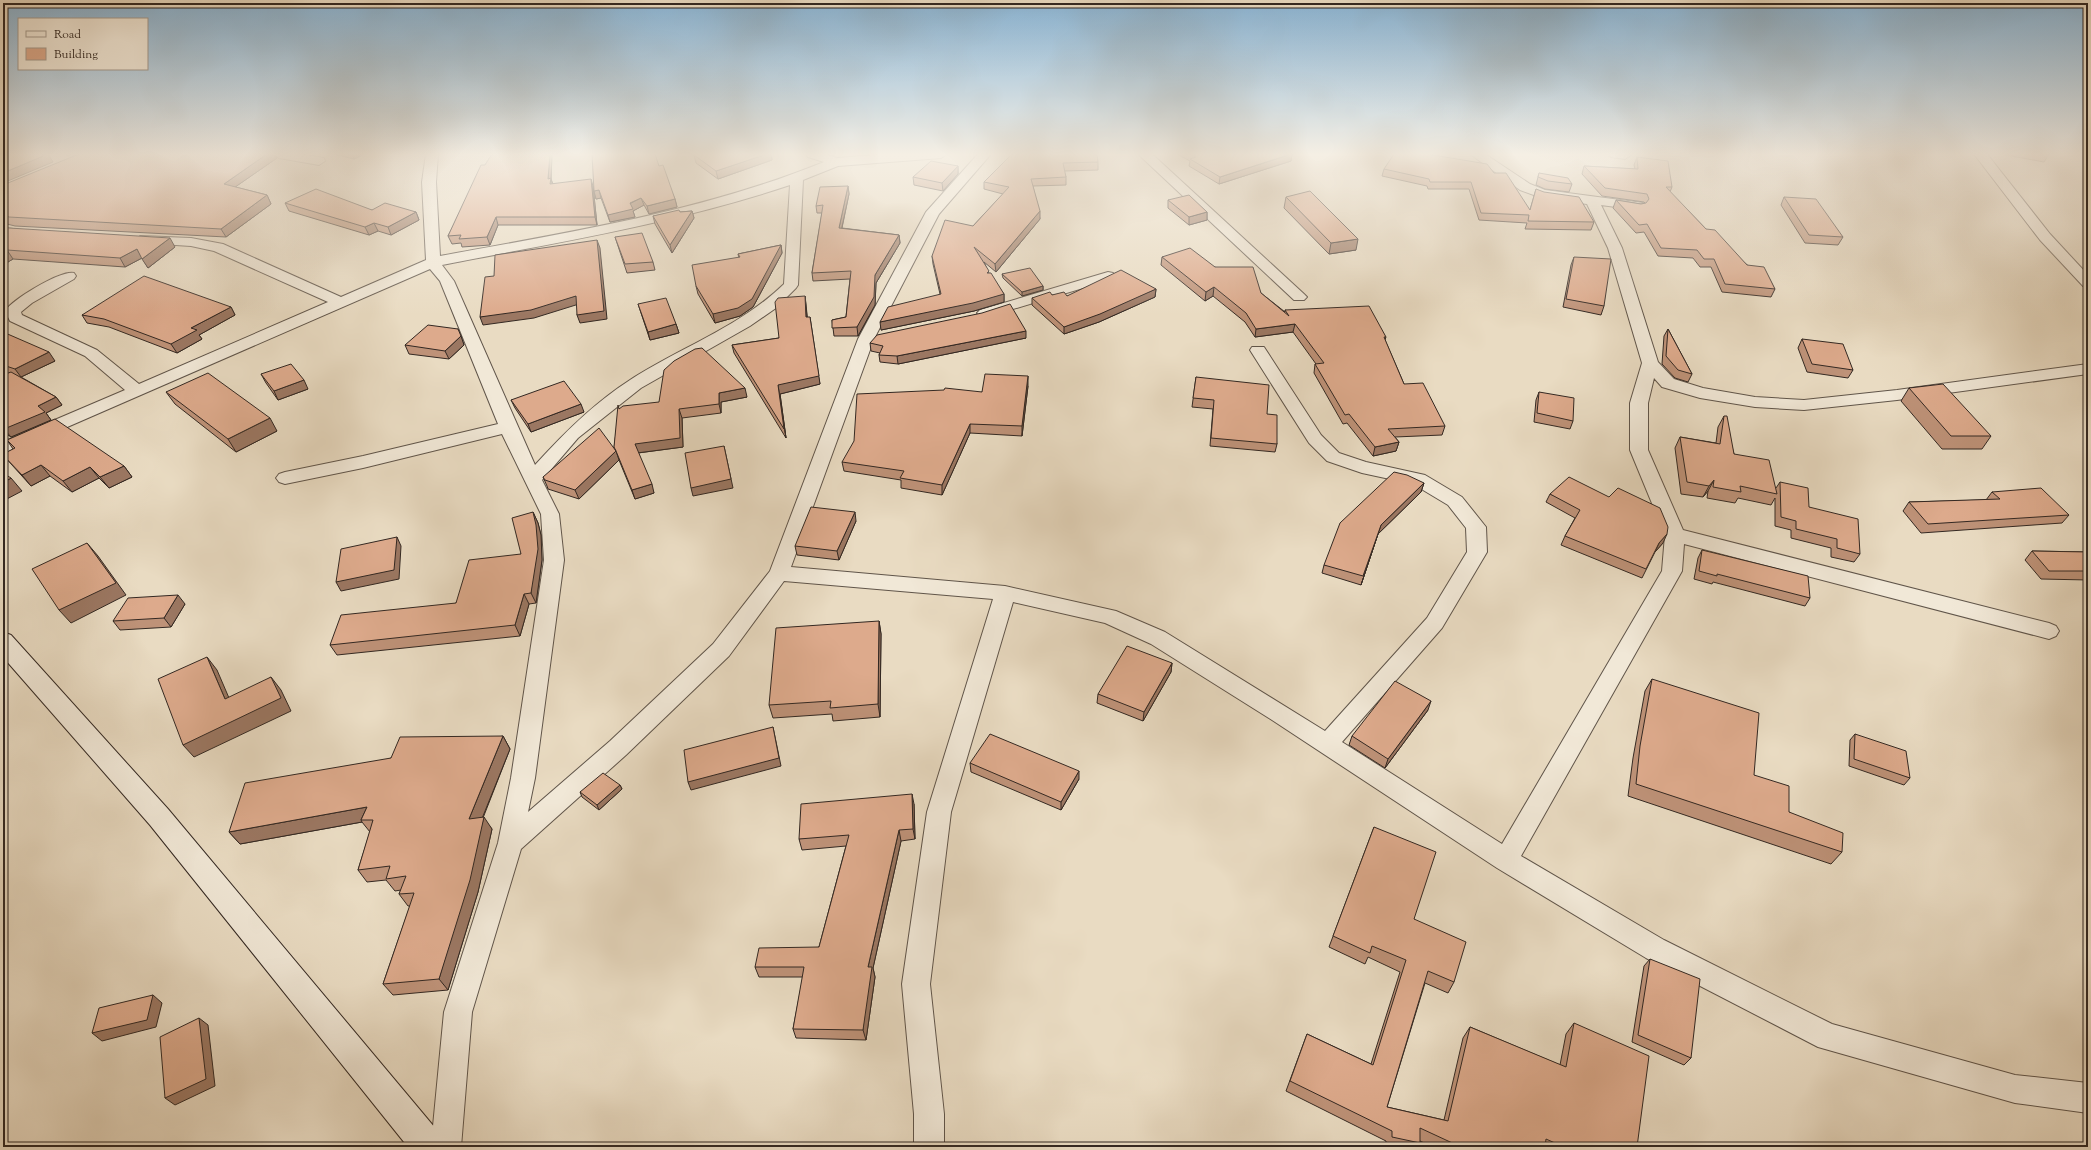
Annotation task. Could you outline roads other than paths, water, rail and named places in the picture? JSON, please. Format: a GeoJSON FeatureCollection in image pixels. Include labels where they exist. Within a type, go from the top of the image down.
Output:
{"type":"FeatureCollection","features":[{"type":"Feature","properties":{"kind":"main road"},"geometry":{"type":"LineString","coordinates":[[3,642],[159,817],[429,1147]]}},
{"type":"Feature","properties":{"kind":"street"},"geometry":{"type":"LineString","coordinates":[[430,208],[433,262],[447,282],[508,427],[550,514],[554,560],[523,778],[510,843],[458,1012],[446,1147]]}},
{"type":"Feature","properties":{"kind":"street"},"geometry":{"type":"LineString","coordinates":[[3,449],[433,262],[642,222],[699,208]]}},
{"type":"Feature","properties":{"kind":"street"},"geometry":{"type":"LineString","coordinates":[[532,479],[572,434],[635,384],[744,323],[771,305],[791,285],[795,208]]}},
{"type":"Feature","properties":{"kind":"street"},"geometry":{"type":"LineString","coordinates":[[510,843],[618,748],[721,650],[779,573],[866,339],[933,212],[937,208]]}},
{"type":"Feature","properties":{"kind":"street"},"geometry":{"type":"LineString","coordinates":[[1202,208],[1299,297]]}},
{"type":"Feature","properties":{"kind":"street"},"geometry":{"type":"LineString","coordinates":[[1596,208],[1615,248],[1650,363],[1668,383],[1700,393],[1755,402],[1804,405],[1897,395],[2088,370]]}},
{"type":"Feature","properties":{"kind":"street"},"geometry":{"type":"LineString","coordinates":[[2023,208],[2053,248],[2088,283]]}},
{"type":"Feature","properties":{"kind":"street"},"geometry":{"type":"LineString","coordinates":[[134,238],[192,242],[218,247],[340,302]]}},
{"type":"Feature","properties":{"kind":"street"},"geometry":{"type":"LineString","coordinates":[[69,276],[28,300],[13,311],[15,318],[91,353],[137,391]]}},
{"type":"Feature","properties":{"kind":"street"},"geometry":{"type":"LineString","coordinates":[[969,317],[1108,276]]}},
{"type":"Feature","properties":{"kind":"street"},"geometry":{"type":"LineString","coordinates":[[866,339],[888,334]]}},
{"type":"Feature","properties":{"kind":"street"},"geometry":{"type":"LineString","coordinates":[[1258,350],[1315,439],[1333,457],[1362,467],[1419,479],[1455,501],[1476,527],[1477,552],[1450,595],[1435,623],[1327,744]]}},
{"type":"Feature","properties":{"kind":"street"},"geometry":{"type":"LineString","coordinates":[[1506,860],[1672,571],[1675,535],[1639,450],[1639,403],[1650,363]]}},
{"type":"Feature","properties":{"kind":"street"},"geometry":{"type":"LineString","coordinates":[[285,478],[363,462],[508,427]]}},
{"type":"Feature","properties":{"kind":"street"},"geometry":{"type":"LineString","coordinates":[[1675,535],[2050,631]]}},
{"type":"Feature","properties":{"kind":"street"},"geometry":{"type":"LineString","coordinates":[[779,573],[1005,593],[1109,616],[1132,625],[1158,638],[1327,744],[1506,860],[1655,949],[1828,1037],[2015,1089],[2088,1098]]}},
{"type":"Feature","properties":{"kind":"street"},"geometry":{"type":"LineString","coordinates":[[929,1147],[929,1114],[916,984],[939,812],[1005,593]]}}]}
